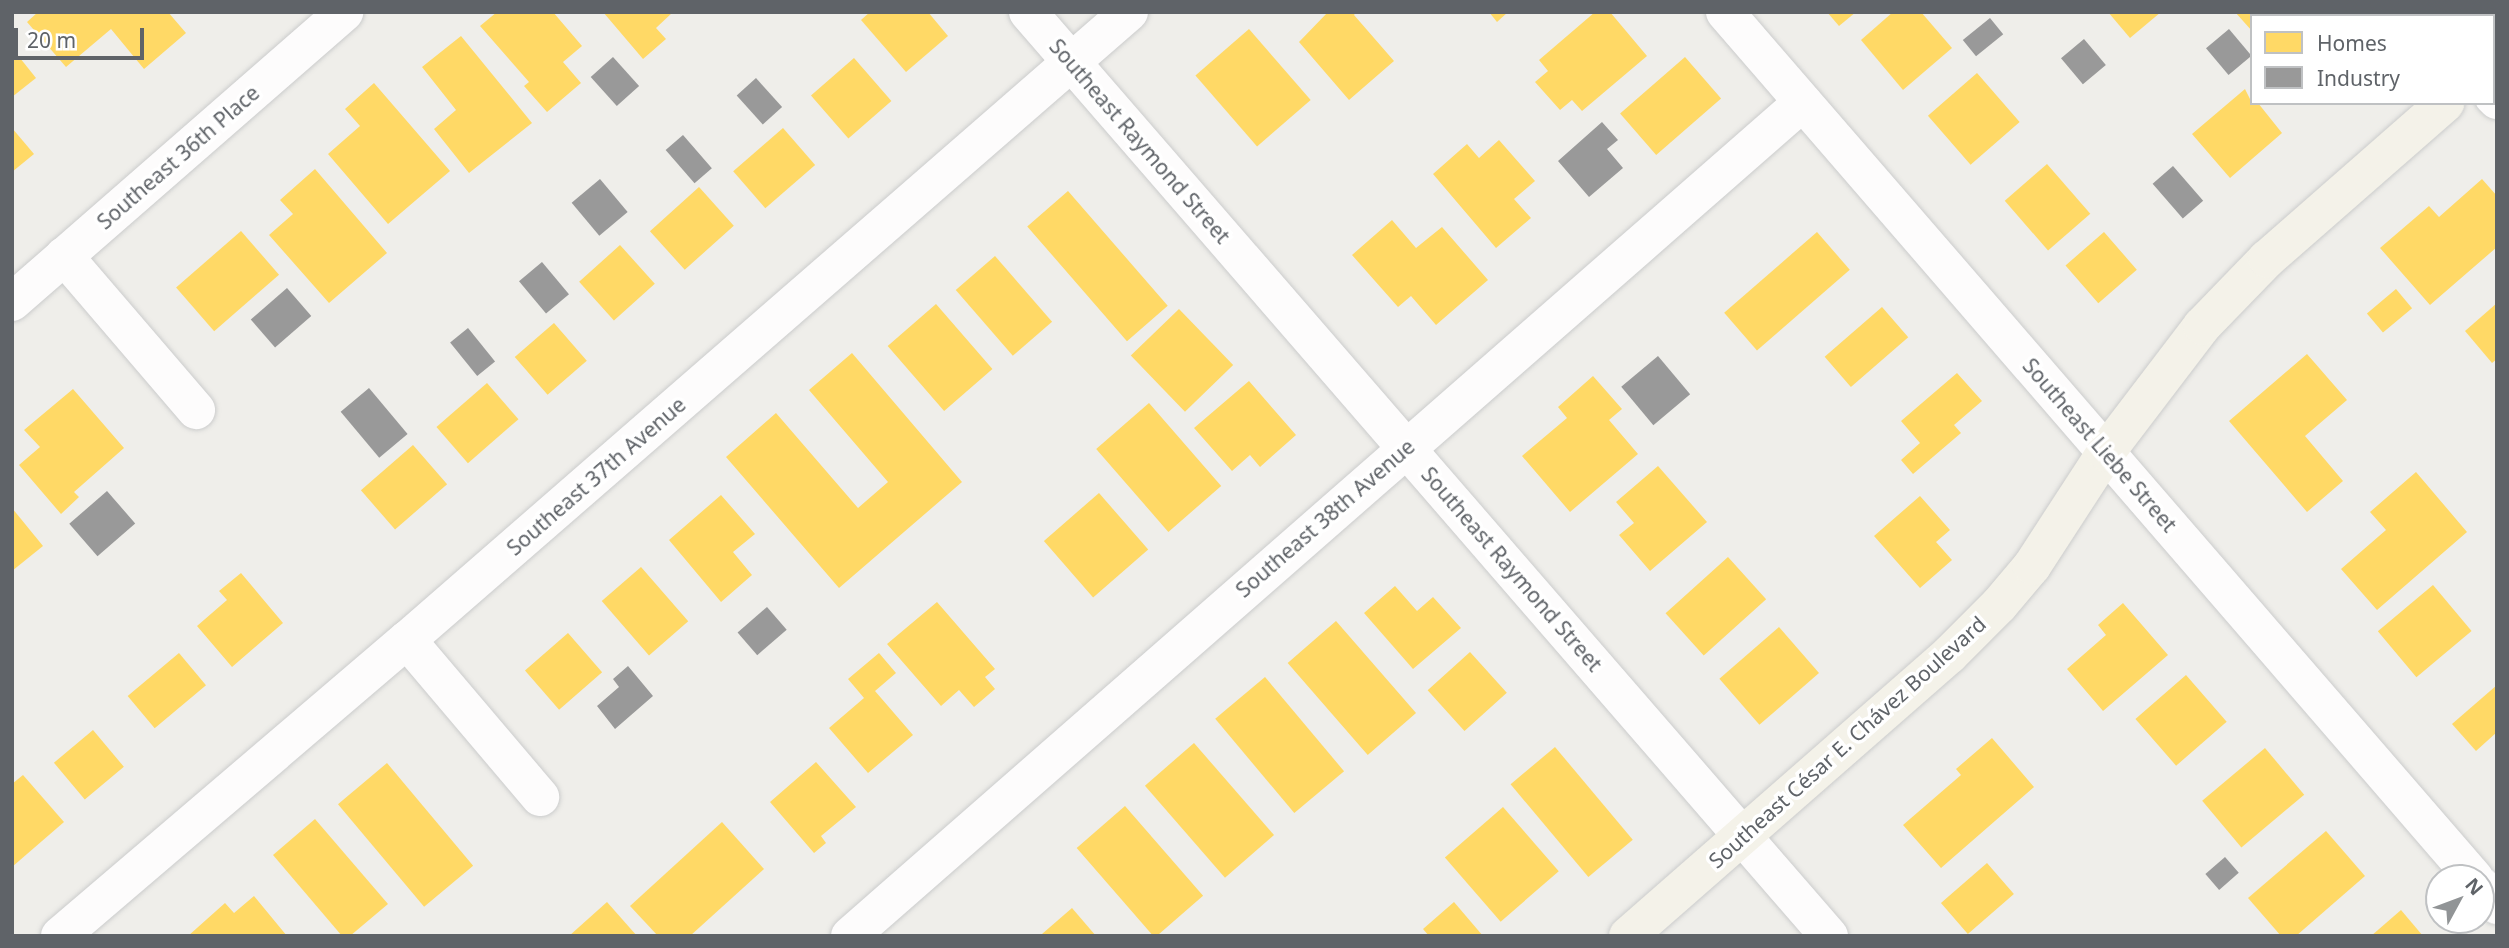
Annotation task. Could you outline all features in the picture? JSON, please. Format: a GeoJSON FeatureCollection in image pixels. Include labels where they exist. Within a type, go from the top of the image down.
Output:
{"type":"FeatureCollection","features":[{"type":"Feature","properties":{"kind":"main road","name":"Southeast César E. Chávez Boulevard"},"geometry":{"type":"LineString","coordinates":[[1628,936],[1949,655],[1999,605],[2032,566],[2106,452],[2187,344],[2234,290],[2443,105]]}},
{"type":"Feature","properties":{"kind":"street","name":"Southeast 36th Place"},"geometry":{"type":"LineString","coordinates":[[12,302],[344,12]]}},
{"type":"Feature","properties":{"kind":"street","name":"Southeast Raymond Street"},"geometry":{"type":"LineString","coordinates":[[1028,12],[1829,936]]}},
{"type":"Feature","properties":{"kind":"street","name":"Southeast 37th Avenue"},"geometry":{"type":"LineString","coordinates":[[60,936],[407,640],[1129,12]]}},
{"type":"Feature","properties":{"kind":"street","name":"Southeast Liebe Street"},"geometry":{"type":"LineString","coordinates":[[1725,12],[2462,864]]}},
{"type":"Feature","properties":{"kind":"street","name":"Southeast 38th Avenue"},"geometry":{"type":"LineString","coordinates":[[849,936],[1803,102]]}},
{"type":"Feature","properties":{"kind":"street"},"geometry":{"type":"LineString","coordinates":[[64,257],[196,410]]}},
{"type":"Feature","properties":{"kind":"street"},"geometry":{"type":"LineString","coordinates":[[407,640],[540,797]]}},
{"type":"Feature","properties":{"kind":"building: Homes"},"geometry":{"type":"Polygon","coordinates":[[[38,12],[168,12],[186,33],[144,69],[111,29],[66,67],[27,22],[38,12]]]}},
{"type":"Feature","properties":{"kind":"building: Homes"},"geometry":{"type":"Polygon","coordinates":[[[497,12],[553,12],[582,46],[563,62],[581,83],[547,112],[524,86],[529,82],[480,26],[497,12]]]}},
{"type":"Feature","properties":{"kind":"building: Homes"},"geometry":{"type":"Polygon","coordinates":[[[603,12],[673,12],[656,28],[666,39],[643,59],[603,12]]]}},
{"type":"Feature","properties":{"kind":"building: Homes"},"geometry":{"type":"Polygon","coordinates":[[[870,12],[928,12],[948,36],[906,72],[861,20],[870,12]]]}},
{"type":"Feature","properties":{"kind":"building: Homes"},"geometry":{"type":"Polygon","coordinates":[[[1328,12],[1356,12],[1354,15],[1394,61],[1349,100],[1299,42],[1328,12]]]}},
{"type":"Feature","properties":{"kind":"building: Homes"},"geometry":{"type":"Polygon","coordinates":[[[1489,12],[1508,12],[1497,22],[1489,12]]]}},
{"type":"Feature","properties":{"kind":"building: Homes"},"geometry":{"type":"Polygon","coordinates":[[[1595,12],[1610,12],[1647,56],[1582,111],[1572,100],[1560,110],[1535,82],[1548,71],[1539,60],[1595,12]]]}},
{"type":"Feature","properties":{"kind":"building: Homes"},"geometry":{"type":"Polygon","coordinates":[[[1827,12],[1856,12],[1839,26],[1827,12]]]}},
{"type":"Feature","properties":{"kind":"building: Homes"},"geometry":{"type":"Polygon","coordinates":[[[1893,12],[1921,12],[1952,48],[1903,90],[1861,40],[1893,12]]]}},
{"type":"Feature","properties":{"kind":"building: Homes"},"geometry":{"type":"Polygon","coordinates":[[[2108,12],[2161,12],[2130,38],[2108,12]]]}},
{"type":"Feature","properties":{"kind":"building: Homes"},"geometry":{"type":"Polygon","coordinates":[[[2235,12],[2273,12],[2250,14],[2250,29],[2235,12]]]}},
{"type":"Feature","properties":{"kind":"building: Homes"},"geometry":{"type":"Polygon","coordinates":[[[1249,29],[1311,100],[1257,147],[1195,76],[1249,29]]]}},
{"type":"Feature","properties":{"kind":"building: Homes"},"geometry":{"type":"Polygon","coordinates":[[[461,36],[532,123],[469,173],[434,129],[456,110],[422,67],[461,36]]]}},
{"type":"Feature","properties":{"kind":"building: Homes"},"geometry":{"type":"Polygon","coordinates":[[[12,48],[36,78],[12,97],[12,48]]]}},
{"type":"Feature","properties":{"kind":"building: Homes"},"geometry":{"type":"Polygon","coordinates":[[[1685,57],[1721,99],[1656,155],[1620,113],[1685,57]]]}},
{"type":"Feature","properties":{"kind":"building: Homes"},"geometry":{"type":"Polygon","coordinates":[[[854,58],[891,101],[848,138],[811,95],[854,58]]]}},
{"type":"Feature","properties":{"kind":"building: Homes"},"geometry":{"type":"Polygon","coordinates":[[[1977,73],[2020,122],[1971,165],[1928,116],[1977,73]]]}},
{"type":"Feature","properties":{"kind":"building: Homes"},"geometry":{"type":"Polygon","coordinates":[[[374,83],[450,171],[388,224],[328,154],[360,126],[345,109],[374,83]]]}},
{"type":"Feature","properties":{"kind":"building: Homes"},"geometry":{"type":"Polygon","coordinates":[[[2245,89],[2250,105],[2260,105],[2282,133],[2230,178],[2192,134],[2245,89]]]}},
{"type":"Feature","properties":{"kind":"building: Homes"},"geometry":{"type":"Polygon","coordinates":[[[12,128],[34,154],[12,172],[12,128]]]}},
{"type":"Feature","properties":{"kind":"building: Homes"},"geometry":{"type":"Polygon","coordinates":[[[783,128],[815,165],[765,208],[733,171],[783,128]]]}},
{"type":"Feature","properties":{"kind":"building: Homes"},"geometry":{"type":"Polygon","coordinates":[[[1499,140],[1535,181],[1514,199],[1531,218],[1496,248],[1433,174],[1467,144],[1479,158],[1499,140]]]}},
{"type":"Feature","properties":{"kind":"building: Homes"},"geometry":{"type":"Polygon","coordinates":[[[2047,164],[2090,214],[2048,251],[2005,201],[2047,164]]]}},
{"type":"Feature","properties":{"kind":"building: Homes"},"geometry":{"type":"Polygon","coordinates":[[[315,169],[387,253],[329,303],[269,235],[293,214],[280,200],[315,169]]]}},
{"type":"Feature","properties":{"kind":"building: Homes"},"geometry":{"type":"Polygon","coordinates":[[[2482,179],[2497,196],[2497,247],[2430,305],[2380,248],[2429,206],[2439,217],[2482,179]]]}},
{"type":"Feature","properties":{"kind":"building: Homes"},"geometry":{"type":"Polygon","coordinates":[[[699,187],[734,226],[685,270],[650,231],[699,187]]]}},
{"type":"Feature","properties":{"kind":"building: Homes"},"geometry":{"type":"Polygon","coordinates":[[[1068,191],[1168,306],[1127,341],[1027,226],[1068,191]]]}},
{"type":"Feature","properties":{"kind":"building: Homes"},"geometry":{"type":"Polygon","coordinates":[[[1392,220],[1416,248],[1442,227],[1488,280],[1436,325],[1411,296],[1398,307],[1352,255],[1392,220]]]}},
{"type":"Feature","properties":{"kind":"building: Homes"},"geometry":{"type":"Polygon","coordinates":[[[241,231],[279,275],[214,331],[176,287],[241,231]]]}},
{"type":"Feature","properties":{"kind":"building: Homes"},"geometry":{"type":"Polygon","coordinates":[[[1817,232],[1850,270],[1757,350],[1724,313],[1817,232]]]}},
{"type":"Feature","properties":{"kind":"building: Homes"},"geometry":{"type":"Polygon","coordinates":[[[2104,232],[2137,270],[2098,303],[2066,265],[2104,232]]]}},
{"type":"Feature","properties":{"kind":"building: Homes"},"geometry":{"type":"Polygon","coordinates":[[[620,245],[655,284],[614,320],[579,282],[620,245]]]}},
{"type":"Feature","properties":{"kind":"building: Homes"},"geometry":{"type":"Polygon","coordinates":[[[995,256],[1052,322],[1013,356],[956,290],[995,256]]]}},
{"type":"Feature","properties":{"kind":"building: Homes"},"geometry":{"type":"Polygon","coordinates":[[[2396,289],[2412,308],[2383,333],[2367,313],[2396,289]]]}},
{"type":"Feature","properties":{"kind":"building: Homes"},"geometry":{"type":"Polygon","coordinates":[[[2497,303],[2497,359],[2492,363],[2465,331],[2497,303]]]}},
{"type":"Feature","properties":{"kind":"building: Homes"},"geometry":{"type":"Polygon","coordinates":[[[936,304],[992,369],[944,411],[888,346],[936,304]]]}},
{"type":"Feature","properties":{"kind":"building: Homes"},"geometry":{"type":"Polygon","coordinates":[[[1882,307],[1908,337],[1851,387],[1825,357],[1882,307]]]}},
{"type":"Feature","properties":{"kind":"building: Homes"},"geometry":{"type":"Polygon","coordinates":[[[1179,309],[1233,365],[1185,412],[1131,356],[1179,309]]]}},
{"type":"Feature","properties":{"kind":"building: Homes"},"geometry":{"type":"Polygon","coordinates":[[[554,323],[587,361],[548,395],[515,357],[554,323]]]}},
{"type":"Feature","properties":{"kind":"building: Homes"},"geometry":{"type":"Polygon","coordinates":[[[852,353],[962,482],[839,588],[726,457],[776,413],[858,508],[888,482],[809,390],[852,353]]]}},
{"type":"Feature","properties":{"kind":"building: Homes"},"geometry":{"type":"Polygon","coordinates":[[[2307,354],[2347,400],[2305,436],[2343,481],[2307,512],[2229,421],[2307,354]]]}},
{"type":"Feature","properties":{"kind":"building: Homes"},"geometry":{"type":"Polygon","coordinates":[[[1957,373],[1982,401],[1954,425],[1961,433],[1913,474],[1901,460],[1920,443],[1901,421],[1957,373]]]}},
{"type":"Feature","properties":{"kind":"building: Homes"},"geometry":{"type":"Polygon","coordinates":[[[1593,376],[1622,409],[1609,420],[1638,454],[1570,512],[1522,456],[1567,418],[1558,407],[1593,376]]]}},
{"type":"Feature","properties":{"kind":"building: Homes"},"geometry":{"type":"Polygon","coordinates":[[[1249,381],[1296,435],[1260,467],[1250,455],[1232,471],[1194,428],[1249,381]]]}},
{"type":"Feature","properties":{"kind":"building: Homes"},"geometry":{"type":"Polygon","coordinates":[[[487,383],[518,419],[468,463],[436,427],[487,383]]]}},
{"type":"Feature","properties":{"kind":"building: Homes"},"geometry":{"type":"Polygon","coordinates":[[[73,389],[124,448],[74,492],[79,497],[61,514],[19,465],[40,447],[24,430],[73,389]]]}},
{"type":"Feature","properties":{"kind":"building: Homes"},"geometry":{"type":"Polygon","coordinates":[[[1149,403],[1221,486],[1168,532],[1096,449],[1149,403]]]}},
{"type":"Feature","properties":{"kind":"building: Homes"},"geometry":{"type":"Polygon","coordinates":[[[413,445],[447,484],[395,530],[361,490],[413,445]]]}},
{"type":"Feature","properties":{"kind":"building: Homes"},"geometry":{"type":"Polygon","coordinates":[[[1658,466],[1707,522],[1650,571],[1619,535],[1634,523],[1616,502],[1658,466]]]}},
{"type":"Feature","properties":{"kind":"building: Homes"},"geometry":{"type":"Polygon","coordinates":[[[2416,472],[2467,532],[2377,610],[2341,569],[2386,530],[2370,512],[2416,472]]]}},
{"type":"Feature","properties":{"kind":"building: Homes"},"geometry":{"type":"Polygon","coordinates":[[[1099,493],[1148,550],[1093,597],[1044,541],[1099,493]]]}},
{"type":"Feature","properties":{"kind":"building: Homes"},"geometry":{"type":"Polygon","coordinates":[[[721,495],[755,534],[733,552],[752,575],[721,602],[669,540],[721,495]]]}},
{"type":"Feature","properties":{"kind":"building: Homes"},"geometry":{"type":"Polygon","coordinates":[[[1920,496],[1950,530],[1936,542],[1952,560],[1920,588],[1874,536],[1920,496]]]}},
{"type":"Feature","properties":{"kind":"building: Homes"},"geometry":{"type":"Polygon","coordinates":[[[12,508],[43,546],[12,571],[12,508]]]}},
{"type":"Feature","properties":{"kind":"building: Homes"},"geometry":{"type":"Polygon","coordinates":[[[1728,557],[1766,599],[1704,656],[1666,613],[1728,557]]]}},
{"type":"Feature","properties":{"kind":"building: Homes"},"geometry":{"type":"Polygon","coordinates":[[[641,567],[688,621],[649,655],[602,601],[641,567]]]}},
{"type":"Feature","properties":{"kind":"building: Homes"},"geometry":{"type":"Polygon","coordinates":[[[241,573],[283,623],[232,667],[197,626],[227,600],[219,591],[241,573]]]}},
{"type":"Feature","properties":{"kind":"building: Homes"},"geometry":{"type":"Polygon","coordinates":[[[2433,585],[2472,631],[2416,677],[2378,631],[2433,585]]]}},
{"type":"Feature","properties":{"kind":"building: Homes"},"geometry":{"type":"Polygon","coordinates":[[[1395,586],[1417,611],[1433,597],[1461,628],[1413,669],[1364,613],[1395,586]]]}},
{"type":"Feature","properties":{"kind":"building: Homes"},"geometry":{"type":"Polygon","coordinates":[[[937,602],[995,669],[985,677],[995,689],[974,707],[959,690],[941,706],[887,644],[937,602]]]}},
{"type":"Feature","properties":{"kind":"building: Homes"},"geometry":{"type":"Polygon","coordinates":[[[2123,603],[2168,655],[2103,711],[2067,669],[2106,635],[2098,625],[2123,603]]]}},
{"type":"Feature","properties":{"kind":"building: Homes"},"geometry":{"type":"Polygon","coordinates":[[[1336,621],[1416,713],[1368,755],[1288,663],[1336,621]]]}},
{"type":"Feature","properties":{"kind":"building: Homes"},"geometry":{"type":"Polygon","coordinates":[[[1779,627],[1819,673],[1759,725],[1719,679],[1779,627]]]}},
{"type":"Feature","properties":{"kind":"building: Homes"},"geometry":{"type":"Polygon","coordinates":[[[568,633],[602,672],[559,710],[525,670],[568,633]]]}},
{"type":"Feature","properties":{"kind":"building: Homes"},"geometry":{"type":"Polygon","coordinates":[[[1470,652],[1507,693],[1464,731],[1428,690],[1470,652]]]}},
{"type":"Feature","properties":{"kind":"building: Homes"},"geometry":{"type":"Polygon","coordinates":[[[179,653],[206,685],[155,728],[128,696],[179,653]]]}},
{"type":"Feature","properties":{"kind":"building: Homes"},"geometry":{"type":"Polygon","coordinates":[[[879,653],[896,673],[875,691],[913,735],[868,773],[829,728],[864,698],[848,679],[879,653]]]}},
{"type":"Feature","properties":{"kind":"building: Homes"},"geometry":{"type":"Polygon","coordinates":[[[2186,675],[2227,722],[2176,766],[2135,719],[2186,675]]]}},
{"type":"Feature","properties":{"kind":"building: Homes"},"geometry":{"type":"Polygon","coordinates":[[[1265,677],[1344,771],[1294,813],[1215,719],[1265,677]]]}},
{"type":"Feature","properties":{"kind":"building: Homes"},"geometry":{"type":"Polygon","coordinates":[[[2497,685],[2497,732],[2476,751],[2452,724],[2497,685]]]}},
{"type":"Feature","properties":{"kind":"building: Homes"},"geometry":{"type":"Polygon","coordinates":[[[93,730],[124,767],[85,800],[54,763],[93,730]]]}},
{"type":"Feature","properties":{"kind":"building: Homes"},"geometry":{"type":"Polygon","coordinates":[[[1992,738],[2034,787],[1941,868],[1903,825],[1961,775],[1956,769],[1992,738]]]}},
{"type":"Feature","properties":{"kind":"building: Homes"},"geometry":{"type":"Polygon","coordinates":[[[1194,743],[1274,835],[1225,878],[1145,786],[1194,743]]]}},
{"type":"Feature","properties":{"kind":"building: Homes"},"geometry":{"type":"Polygon","coordinates":[[[1555,747],[1633,840],[1588,877],[1511,784],[1555,747]]]}},
{"type":"Feature","properties":{"kind":"building: Homes"},"geometry":{"type":"Polygon","coordinates":[[[2265,748],[2304,795],[2241,847],[2202,801],[2265,748]]]}},
{"type":"Feature","properties":{"kind":"building: Homes"},"geometry":{"type":"Polygon","coordinates":[[[816,762],[856,807],[821,836],[826,843],[814,853],[770,802],[816,762]]]}},
{"type":"Feature","properties":{"kind":"building: Homes"},"geometry":{"type":"Polygon","coordinates":[[[387,763],[473,866],[424,907],[338,804],[387,763]]]}},
{"type":"Feature","properties":{"kind":"building: Homes"},"geometry":{"type":"Polygon","coordinates":[[[23,775],[64,822],[12,867],[12,784],[23,775]]]}},
{"type":"Feature","properties":{"kind":"building: Homes"},"geometry":{"type":"Polygon","coordinates":[[[1125,806],[1203,896],[1157,936],[1153,936],[1077,848],[1125,806]]]}},
{"type":"Feature","properties":{"kind":"building: Homes"},"geometry":{"type":"Polygon","coordinates":[[[1503,807],[1559,871],[1501,922],[1445,858],[1503,807]]]}},
{"type":"Feature","properties":{"kind":"building: Homes"},"geometry":{"type":"Polygon","coordinates":[[[315,819],[388,904],[350,936],[342,936],[273,855],[315,819]]]}},
{"type":"Feature","properties":{"kind":"building: Homes"},"geometry":{"type":"Polygon","coordinates":[[[722,822],[764,869],[690,936],[658,936],[630,906],[722,822]]]}},
{"type":"Feature","properties":{"kind":"building: Homes"},"geometry":{"type":"Polygon","coordinates":[[[2326,831],[2365,876],[2296,936],[2281,936],[2248,898],[2326,831]]]}},
{"type":"Feature","properties":{"kind":"building: Homes"},"geometry":{"type":"Polygon","coordinates":[[[1987,863],[2014,894],[1968,934],[1941,903],[1987,863]]]}},
{"type":"Feature","properties":{"kind":"building: Homes"},"geometry":{"type":"Polygon","coordinates":[[[254,896],[287,936],[188,936],[225,903],[234,913],[254,896]]]}},
{"type":"Feature","properties":{"kind":"building: Homes"},"geometry":{"type":"Polygon","coordinates":[[[607,902],[637,936],[569,936],[607,902]]]}},
{"type":"Feature","properties":{"kind":"building: Homes"},"geometry":{"type":"Polygon","coordinates":[[[1454,902],[1483,936],[1429,936],[1423,929],[1454,902]]]}},
{"type":"Feature","properties":{"kind":"building: Homes"},"geometry":{"type":"Polygon","coordinates":[[[1072,908],[1096,936],[1043,936],[1042,934],[1072,908]]]}},
{"type":"Feature","properties":{"kind":"building: Homes"},"geometry":{"type":"Polygon","coordinates":[[[2401,910],[2423,936],[2371,936],[2401,910]]]}},
{"type":"Feature","properties":{"kind":"building: Industry"},"geometry":{"type":"Polygon","coordinates":[[[1990,18],[2003,34],[1976,56],[1963,40],[1990,18]]]}},
{"type":"Feature","properties":{"kind":"building: Industry"},"geometry":{"type":"Polygon","coordinates":[[[2229,29],[2250,57],[2229,75],[2206,48],[2229,29]]]}},
{"type":"Feature","properties":{"kind":"building: Industry"},"geometry":{"type":"Polygon","coordinates":[[[2084,39],[2106,65],[2083,84],[2061,58],[2084,39]]]}},
{"type":"Feature","properties":{"kind":"building: Industry"},"geometry":{"type":"Polygon","coordinates":[[[613,57],[639,86],[617,106],[591,77],[613,57]]]}},
{"type":"Feature","properties":{"kind":"building: Industry"},"geometry":{"type":"Polygon","coordinates":[[[756,78],[782,107],[763,124],[737,95],[756,78]]]}},
{"type":"Feature","properties":{"kind":"building: Industry"},"geometry":{"type":"Polygon","coordinates":[[[1602,122],[1618,140],[1607,149],[1623,168],[1589,197],[1558,161],[1602,122]]]}},
{"type":"Feature","properties":{"kind":"building: Industry"},"geometry":{"type":"Polygon","coordinates":[[[683,135],[712,168],[695,183],[666,150],[683,135]]]}},
{"type":"Feature","properties":{"kind":"building: Industry"},"geometry":{"type":"Polygon","coordinates":[[[2173,166],[2203,201],[2183,218],[2153,184],[2173,166]]]}},
{"type":"Feature","properties":{"kind":"building: Industry"},"geometry":{"type":"Polygon","coordinates":[[[600,179],[628,212],[599,236],[572,203],[600,179]]]}},
{"type":"Feature","properties":{"kind":"building: Industry"},"geometry":{"type":"Polygon","coordinates":[[[542,262],[569,294],[546,313],[519,281],[542,262]]]}},
{"type":"Feature","properties":{"kind":"building: Industry"},"geometry":{"type":"Polygon","coordinates":[[[287,288],[311,316],[275,347],[251,319],[287,288]]]}},
{"type":"Feature","properties":{"kind":"building: Industry"},"geometry":{"type":"Polygon","coordinates":[[[468,328],[495,361],[477,376],[450,342],[468,328]]]}},
{"type":"Feature","properties":{"kind":"building: Industry"},"geometry":{"type":"Polygon","coordinates":[[[1658,356],[1690,394],[1653,425],[1621,387],[1658,356]]]}},
{"type":"Feature","properties":{"kind":"building: Industry"},"geometry":{"type":"Polygon","coordinates":[[[369,388],[408,434],[379,458],[341,412],[369,388]]]}},
{"type":"Feature","properties":{"kind":"building: Industry"},"geometry":{"type":"Polygon","coordinates":[[[107,491],[135,523],[97,556],[69,524],[107,491]]]}},
{"type":"Feature","properties":{"kind":"building: Industry"},"geometry":{"type":"Polygon","coordinates":[[[767,607],[787,630],[757,655],[738,633],[767,607]]]}},
{"type":"Feature","properties":{"kind":"building: Industry"},"geometry":{"type":"Polygon","coordinates":[[[628,666],[653,696],[615,729],[597,706],[619,687],[613,679],[628,666]]]}},
{"type":"Feature","properties":{"kind":"building: Industry"},"geometry":{"type":"Polygon","coordinates":[[[2225,857],[2239,873],[2219,890],[2205,874],[2225,857]]]}}]}
